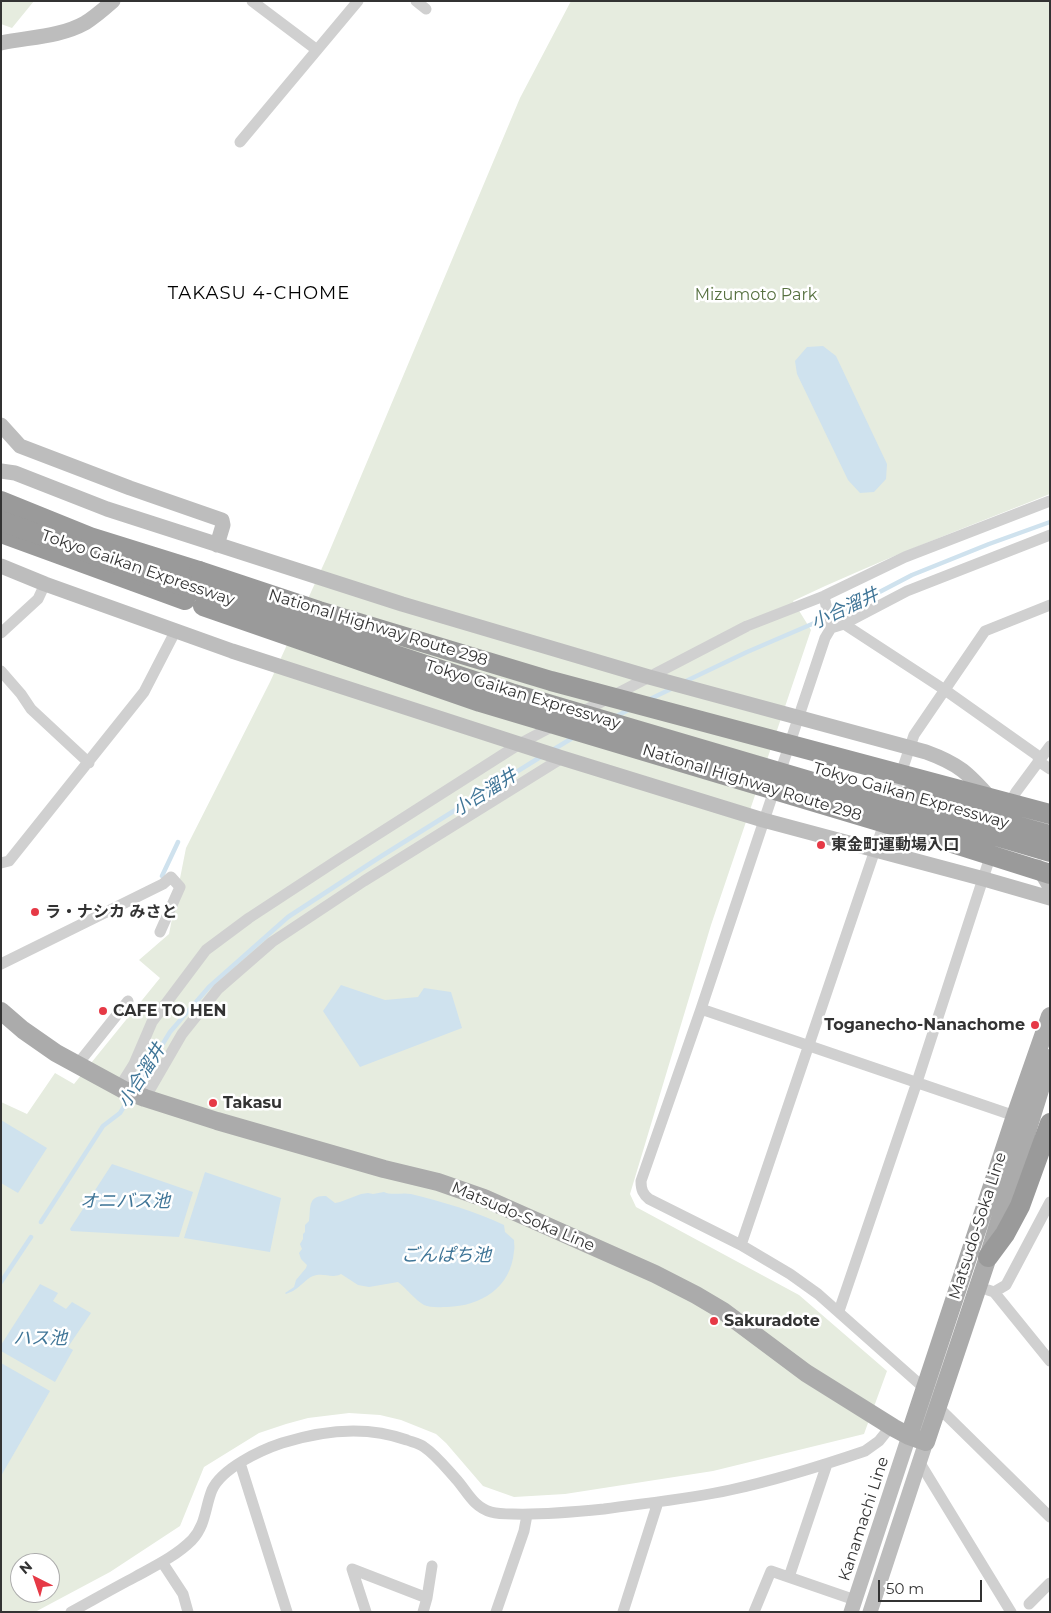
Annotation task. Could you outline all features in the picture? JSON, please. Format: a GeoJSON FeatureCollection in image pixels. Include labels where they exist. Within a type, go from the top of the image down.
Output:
{"type":"FeatureCollection","features":[{"type":"Feature","properties":{"kind":"highway","name":"National Highway Route 298"},"geometry":{"type":"LineString","coordinates":[[1,502],[90,537],[319,611],[551,681],[1050,814]]}},
{"type":"Feature","properties":{"kind":"highway","name":"Tokyo Gaikan Expressway"},"geometry":{"type":"LineString","coordinates":[[1,507],[185,576],[528,688],[1050,835]]}},
{"type":"Feature","properties":{"kind":"highway","name":"Tokyo Gaikan Expressway"},"geometry":{"type":"LineString","coordinates":[[1,521],[157,577],[511,693],[1050,852]]}},
{"type":"Feature","properties":{"kind":"highway","name":"National Highway Route 298"},"geometry":{"type":"LineString","coordinates":[[1,533],[185,600],[480,702],[1050,874]]}},
{"type":"Feature","properties":{"kind":"highway"},"geometry":{"type":"LineString","coordinates":[[988,1257],[1005,1234],[1020,1206],[1050,1123]]}},
{"type":"Feature","properties":{"kind":"main road","name":"Matsudo-Soka Line"},"geometry":{"type":"LineString","coordinates":[[1,1011],[23,1030],[77,1065],[121,1089],[384,1169],[438,1182],[501,1205],[655,1274],[696,1295],[742,1324],[806,1372],[891,1426],[909,1436],[926,1442],[938,1407],[986,1289],[988,1257],[1050,1058]]}},
{"type":"Feature","properties":{"kind":"main road","name":"Matsudo-Soka Line"},"geometry":{"type":"LineString","coordinates":[[909,1436],[1050,1016]]}},
{"type":"Feature","properties":{"kind":"street"},"geometry":{"type":"LineString","coordinates":[[1,43],[50,35],[70,29],[84,23],[112,1]]}},
{"type":"Feature","properties":{"kind":"street"},"geometry":{"type":"LineString","coordinates":[[252,1],[317,50]]}},
{"type":"Feature","properties":{"kind":"street"},"geometry":{"type":"LineString","coordinates":[[240,142],[358,1]]}},
{"type":"Feature","properties":{"kind":"street"},"geometry":{"type":"LineString","coordinates":[[416,1],[426,9]]}},
{"type":"Feature","properties":{"kind":"street"},"geometry":{"type":"LineString","coordinates":[[1,425],[20,446],[130,488],[222,520],[223,525],[217,545]]}},
{"type":"Feature","properties":{"kind":"street"},"geometry":{"type":"LineString","coordinates":[[1,471],[15,473],[107,509],[402,604],[648,677],[910,747],[943,758],[960,768],[975,781],[1004,813],[1050,887]]}},
{"type":"Feature","properties":{"kind":"street"},"geometry":{"type":"LineString","coordinates":[[121,1089],[152,1022],[206,950],[249,918],[521,743],[739,630],[824,596],[905,557],[1050,501]]}},
{"type":"Feature","properties":{"kind":"street"},"geometry":{"type":"LineString","coordinates":[[924,1388],[839,1311],[790,1274],[741,1245],[649,1199],[643,1194],[641,1181],[701,1009],[825,638],[831,628],[844,624],[907,591],[1050,535]]}},
{"type":"Feature","properties":{"kind":"street"},"geometry":{"type":"LineString","coordinates":[[1,566],[232,651],[560,757],[763,820],[1050,898]]}},
{"type":"Feature","properties":{"kind":"street"},"geometry":{"type":"LineString","coordinates":[[1,633],[38,599],[46,584]]}},
{"type":"Feature","properties":{"kind":"street"},"geometry":{"type":"LineString","coordinates":[[824,596],[831,628]]}},
{"type":"Feature","properties":{"kind":"street"},"geometry":{"type":"LineString","coordinates":[[741,1245],[914,735],[985,631],[1050,605]]}},
{"type":"Feature","properties":{"kind":"street"},"geometry":{"type":"LineString","coordinates":[[844,624],[945,690],[1050,770]]}},
{"type":"Feature","properties":{"kind":"street"},"geometry":{"type":"LineString","coordinates":[[1,863],[9,861],[144,692],[176,630]]}},
{"type":"Feature","properties":{"kind":"street"},"geometry":{"type":"LineString","coordinates":[[1,671],[31,709],[89,763]]}},
{"type":"Feature","properties":{"kind":"street"},"geometry":{"type":"LineString","coordinates":[[839,1311],[917,1082],[1004,813],[1016,792],[1050,746]]}},
{"type":"Feature","properties":{"kind":"street"},"geometry":{"type":"LineString","coordinates":[[143,1097],[182,1034],[218,989],[272,942],[364,881],[560,757]]}},
{"type":"Feature","properties":{"kind":"street"},"geometry":{"type":"LineString","coordinates":[[1,964],[163,884],[171,877],[180,887],[160,932]]}},
{"type":"Feature","properties":{"kind":"street"},"geometry":{"type":"LineString","coordinates":[[77,1065],[128,1001]]}},
{"type":"Feature","properties":{"kind":"street"},"geometry":{"type":"LineString","coordinates":[[701,1009],[1015,1116]]}},
{"type":"Feature","properties":{"kind":"street"},"geometry":{"type":"LineString","coordinates":[[986,1289],[1006,1285],[1050,1202]]}},
{"type":"Feature","properties":{"kind":"street"},"geometry":{"type":"LineString","coordinates":[[986,1289],[1050,1361]]}},
{"type":"Feature","properties":{"kind":"street"},"geometry":{"type":"LineString","coordinates":[[938,1407],[1050,1518]]}},
{"type":"Feature","properties":{"kind":"street"},"geometry":{"type":"LineString","coordinates":[[72,1612],[177,1553],[193,1539],[205,1518],[216,1482],[234,1467],[255,1454],[302,1437],[357,1430],[382,1432],[422,1445],[458,1481],[476,1506],[494,1513],[527,1515],[572,1513],[658,1502],[744,1487],[827,1464],[871,1447],[879,1441],[891,1426]]}},
{"type":"Feature","properties":{"kind":"street","name":"Kanamachi Line"},"geometry":{"type":"LineString","coordinates":[[853,1606],[909,1436]]}},
{"type":"Feature","properties":{"kind":"street"},"geometry":{"type":"LineString","coordinates":[[870,1612],[926,1442]]}},
{"type":"Feature","properties":{"kind":"street"},"geometry":{"type":"LineString","coordinates":[[240,1463],[287,1612]]}},
{"type":"Feature","properties":{"kind":"street"},"geometry":{"type":"LineString","coordinates":[[920,1463],[1011,1612]]}},
{"type":"Feature","properties":{"kind":"street"},"geometry":{"type":"LineString","coordinates":[[789,1577],[827,1464]]}},
{"type":"Feature","properties":{"kind":"street"},"geometry":{"type":"LineString","coordinates":[[623,1612],[658,1502]]}},
{"type":"Feature","properties":{"kind":"street"},"geometry":{"type":"LineString","coordinates":[[496,1612],[524,1530],[527,1515]]}},
{"type":"Feature","properties":{"kind":"street"},"geometry":{"type":"LineString","coordinates":[[162,1562],[183,1594],[188,1612]]}},
{"type":"Feature","properties":{"kind":"street"},"geometry":{"type":"LineString","coordinates":[[423,1612],[432,1566]]}},
{"type":"Feature","properties":{"kind":"street"},"geometry":{"type":"LineString","coordinates":[[366,1612],[352,1569],[427,1598]]}},
{"type":"Feature","properties":{"kind":"street"},"geometry":{"type":"LineString","coordinates":[[754,1612],[771,1571],[789,1577],[853,1606]]}},
{"type":"Feature","properties":{"kind":"street"},"geometry":{"type":"LineString","coordinates":[[1029,1604],[1050,1584]]}},
{"type":"Feature","properties":{"kind":"green space"},"geometry":{"type":"Polygon","coordinates":[[[1,1],[34,1],[12,28],[1,24],[1,1]]]}},
{"type":"Feature","properties":{"kind":"green space","name":"Mizumoto Park"},"geometry":{"type":"Polygon","coordinates":[[[571,1],[1050,1],[1050,494],[953,532],[793,601],[811,630],[711,925],[630,1194],[636,1207],[799,1295],[887,1371],[864,1434],[713,1471],[565,1494],[514,1497],[483,1486],[436,1434],[401,1420],[380,1415],[349,1413],[308,1418],[259,1433],[204,1467],[180,1526],[110,1572],[60,1599],[60,1553],[10,1553],[10,1603],[52,1603],[35,1612],[1,1612],[1,1102],[27,1114],[55,1073],[74,1084],[160,978],[139,960],[169,934],[186,848],[270,682],[327,557],[520,98],[571,1]]]}},
{"type":"Feature","properties":{"kind":"water"},"geometry":{"type":"Polygon","coordinates":[[[823,346],[836,356],[887,464],[886,479],[874,492],[860,493],[848,480],[797,374],[795,361],[807,347],[823,346]]]}},
{"type":"Feature","properties":{"kind":"water"},"geometry":{"type":"Polygon","coordinates":[[[341,985],[385,1000],[418,997],[424,988],[451,992],[462,1028],[360,1067],[323,1011],[341,985]]]}},
{"type":"Feature","properties":{"kind":"water"},"geometry":{"type":"Polygon","coordinates":[[[1,1120],[47,1148],[18,1193],[1,1183],[1,1120]]]}},
{"type":"Feature","properties":{"kind":"water","name":"オニバス池"},"geometry":{"type":"Polygon","coordinates":[[[112,1164],[193,1192],[179,1237],[71,1231],[70,1229],[112,1164]]]}},
{"type":"Feature","properties":{"kind":"water"},"geometry":{"type":"Polygon","coordinates":[[[205,1172],[281,1198],[270,1252],[184,1238],[205,1172]]]}},
{"type":"Feature","properties":{"kind":"water","name":"ごんぱち池"},"geometry":{"type":"Polygon","coordinates":[[[384,1192],[390,1194],[411,1194],[435,1200],[470,1211],[504,1225],[505,1232],[514,1240],[514,1249],[512,1264],[500,1285],[482,1299],[460,1306],[447,1307],[424,1305],[398,1282],[369,1287],[358,1285],[341,1274],[313,1276],[286,1294],[294,1287],[296,1280],[307,1265],[301,1259],[299,1253],[302,1249],[300,1244],[305,1232],[305,1225],[309,1221],[310,1207],[313,1200],[320,1196],[326,1196],[335,1203],[361,1194],[384,1192]]]}},
{"type":"Feature","properties":{"kind":"water","name":"ハス池"},"geometry":{"type":"Polygon","coordinates":[[[40,1284],[58,1293],[53,1301],[66,1309],[72,1302],[91,1313],[68,1347],[73,1350],[55,1382],[1,1351],[1,1345],[40,1284]]]}},
{"type":"Feature","properties":{"kind":"water","name":"ハス池"},"geometry":{"type":"Polygon","coordinates":[[[1,1363],[50,1391],[1,1476],[1,1363]]]}},
{"type":"Feature","properties":{"kind":"waterway","name":"小合溜井"},"geometry":{"type":"LineString","coordinates":[[684,682],[747,652],[847,609],[912,575],[1050,522]]}},
{"type":"Feature","properties":{"kind":"waterway","name":"小合溜井"},"geometry":{"type":"LineString","coordinates":[[648,700],[673,688]]}},
{"type":"Feature","properties":{"kind":"waterway","name":"小合溜井"},"geometry":{"type":"LineString","coordinates":[[615,717],[630,709]]}},
{"type":"Feature","properties":{"kind":"waterway","name":"小合溜井"},"geometry":{"type":"LineString","coordinates":[[551,751],[574,737]]}},
{"type":"Feature","properties":{"kind":"waterway","name":"小合溜井"},"geometry":{"type":"LineString","coordinates":[[134,1091],[170,1032],[209,987],[288,917],[542,756]]}},
{"type":"Feature","properties":{"kind":"waterway"},"geometry":{"type":"LineString","coordinates":[[162,876],[178,842]]}},
{"type":"Feature","properties":{"kind":"waterway","name":"小合溜井"},"geometry":{"type":"LineString","coordinates":[[41,1222],[103,1126],[120,1113],[130,1097]]}},
{"type":"Feature","properties":{"kind":"waterway","name":"小合溜井"},"geometry":{"type":"LineString","coordinates":[[1,1282],[31,1237]]}},
{"type":"Feature","properties":{"kind":"place","name":"東金町運動場入口"},"geometry":{"type":"Point","coordinates":[821,845]}},
{"type":"Feature","properties":{"kind":"place","name":"ラ・ナシカ みさと"},"geometry":{"type":"Point","coordinates":[35,912]}},
{"type":"Feature","properties":{"kind":"place","name":"CAFE TO HEN"},"geometry":{"type":"Point","coordinates":[103,1011]}},
{"type":"Feature","properties":{"kind":"place","name":"Toganecho-Nanachome"},"geometry":{"type":"Point","coordinates":[1035,1025]}},
{"type":"Feature","properties":{"kind":"place","name":"Takasu"},"geometry":{"type":"Point","coordinates":[213,1103]}},
{"type":"Feature","properties":{"kind":"place","name":"Sakuradote"},"geometry":{"type":"Point","coordinates":[714,1321]}},
{"type":"Feature","properties":{"kind":"district","name":"TAKASU 4-CHOME"},"geometry":{"type":"Point","coordinates":[259,294]}}]}
